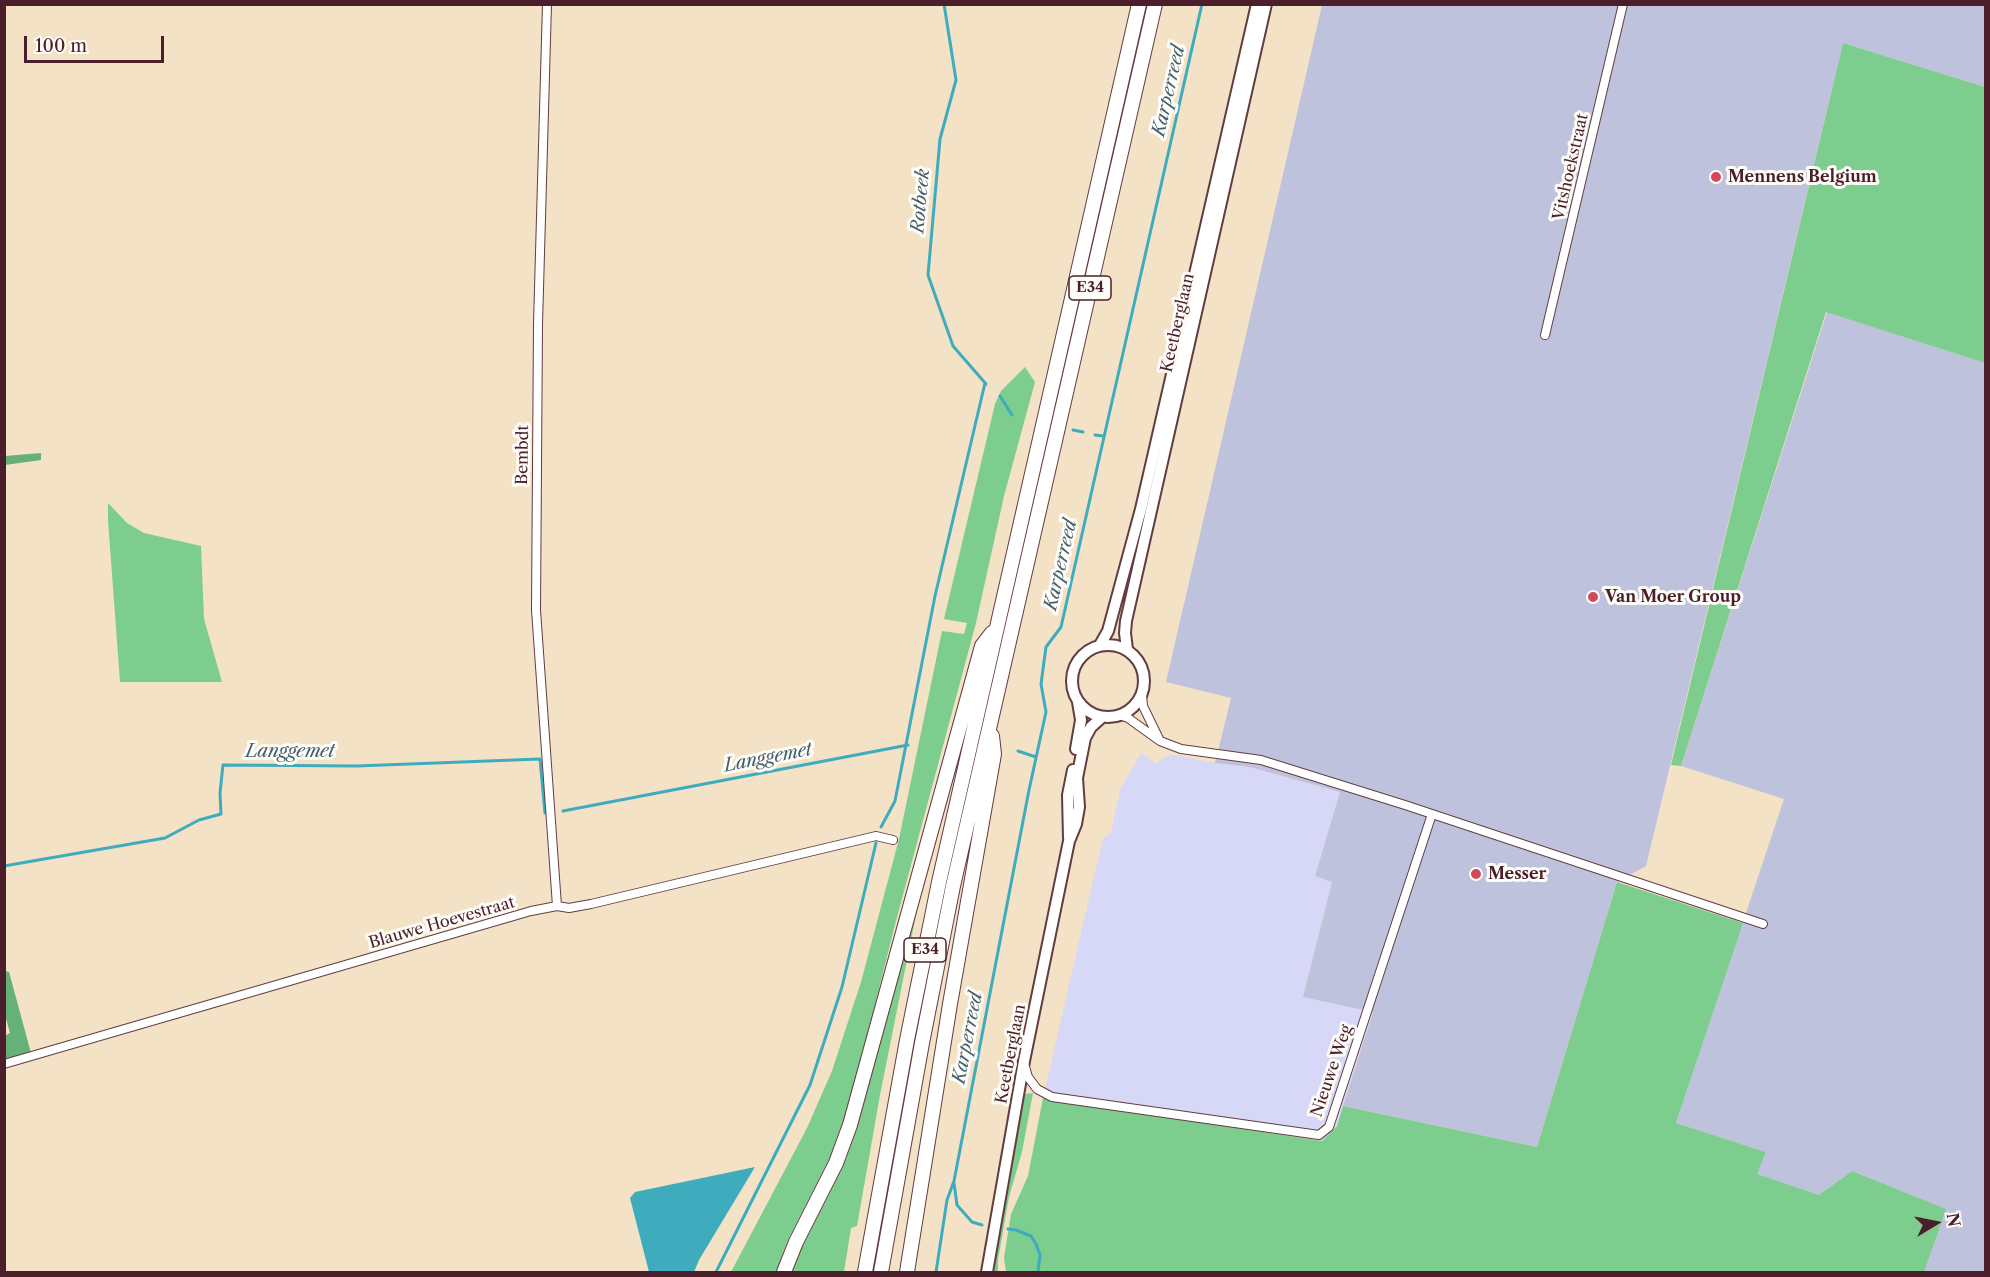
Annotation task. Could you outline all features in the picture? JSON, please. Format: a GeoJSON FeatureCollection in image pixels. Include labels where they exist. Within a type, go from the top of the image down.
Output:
{"type":"FeatureCollection","features":[{"type":"Feature","properties":{"kind":"highway","name":"E34"},"geometry":{"type":"LineString","coordinates":[[866,1272],[909,1029],[939,882],[1138,4]]}},
{"type":"Feature","properties":{"kind":"highway","name":"E34"},"geometry":{"type":"LineString","coordinates":[[881,1272],[953,886],[1155,4]]}},
{"type":"Feature","properties":{"kind":"highway"},"geometry":{"type":"LineString","coordinates":[[784,1272],[796,1242],[836,1163],[850,1125],[982,646],[996,629]]}},
{"type":"Feature","properties":{"kind":"highway"},"geometry":{"type":"LineString","coordinates":[[907,1272],[971,878],[994,753],[990,726]]}},
{"type":"Feature","properties":{"kind":"main road","name":"Keetberglaan"},"geometry":{"type":"LineString","coordinates":[[1100,645],[1108,632],[1141,509],[1257,4]]}},
{"type":"Feature","properties":{"kind":"main road","name":"Keetberglaan"},"geometry":{"type":"LineString","coordinates":[[1127,649],[1126,621],[1266,4]]}},
{"type":"Feature","properties":{"kind":"main road"},"geometry":{"type":"LineString","coordinates":[[1100,645],[1114,645],[1127,649],[1142,667],[1144,682],[1142,695],[1133,707],[1120,715],[1102,717],[1089,712],[1078,702],[1074,692],[1072,682],[1074,668],[1084,653],[1100,645]]}},
{"type":"Feature","properties":{"kind":"main road","name":"Keetberglaan"},"geometry":{"type":"LineString","coordinates":[[1069,842],[1068,795],[1080,729],[1081,711],[1078,702]]}},
{"type":"Feature","properties":{"kind":"main road","name":"Keetberglaan"},"geometry":{"type":"LineString","coordinates":[[987,1272],[1024,1061],[1069,842],[1076,824],[1079,807],[1077,778],[1085,738],[1091,727],[1102,717]]}},
{"type":"Feature","properties":{"kind":"street","name":"Bembdt"},"geometry":{"type":"LineString","coordinates":[[546,4],[539,312],[536,610],[557,906]]}},
{"type":"Feature","properties":{"kind":"street","name":"Vitshoekstraat"},"geometry":{"type":"LineString","coordinates":[[1545,335],[1623,4]]}},
{"type":"Feature","properties":{"kind":"street"},"geometry":{"type":"LineString","coordinates":[[1142,695],[1143,706],[1160,741]]}},
{"type":"Feature","properties":{"kind":"street"},"geometry":{"type":"LineString","coordinates":[[1120,715],[1128,718],[1160,741],[1181,749],[1261,760],[1432,814],[1762,924]]}},
{"type":"Feature","properties":{"kind":"street","name":"Nieuwe Weg"},"geometry":{"type":"LineString","coordinates":[[1024,1061],[1029,1077],[1037,1089],[1052,1097],[1319,1135],[1329,1127],[1334,1113],[1432,814]]}},
{"type":"Feature","properties":{"kind":"street","name":"Blauwe Hoevestraat"},"geometry":{"type":"LineString","coordinates":[[4,1064],[531,911],[557,906],[569,908],[591,904],[876,836],[893,840]]}},
{"type":"Feature","properties":{"kind":"shaded area"},"geometry":{"type":"Polygon","coordinates":[[[1322,5],[1985,5],[1985,87],[1843,43],[1646,866],[1617,882],[1537,1147],[1343,1106],[1373,1012],[1303,997],[1332,882],[1315,876],[1340,792],[1250,767],[1215,763],[1231,698],[1166,682],[1322,5]]]}},
{"type":"Feature","properties":{"kind":"shaded area"},"geometry":{"type":"Polygon","coordinates":[[[1827,312],[1985,363],[1985,1272],[1924,1272],[1945,1209],[1852,1171],[1819,1195],[1756,1174],[1766,1152],[1676,1123],[1784,799],[1681,766],[1827,312]]]}},
{"type":"Feature","properties":{"kind":"shaded area"},"geometry":{"type":"Polygon","coordinates":[[[1141,753],[1156,763],[1168,756],[1176,755],[1250,767],[1340,792],[1315,876],[1332,882],[1303,996],[1373,1012],[1337,1126],[1322,1141],[1043,1098],[1103,838],[1111,833],[1120,790],[1141,753]]]}},
{"type":"Feature","properties":{"kind":"green space"},"geometry":{"type":"Polygon","coordinates":[[[1843,43],[1985,87],[1985,363],[1826,312],[1681,766],[1671,765],[1843,43]]]}},
{"type":"Feature","properties":{"kind":"green space"},"geometry":{"type":"Polygon","coordinates":[[[1025,367],[1035,382],[1004,496],[976,623],[896,921],[851,1100],[831,1156],[787,1242],[776,1272],[731,1272],[807,1128],[832,1071],[861,982],[899,839],[942,631],[964,634],[967,623],[944,619],[995,404],[1001,391],[1025,367]]]}},
{"type":"Feature","properties":{"kind":"green space"},"geometry":{"type":"Polygon","coordinates":[[[41,453],[41,460],[5,465],[5,456],[41,453]]]}},
{"type":"Feature","properties":{"kind":"green space"},"geometry":{"type":"Polygon","coordinates":[[[108,503],[127,523],[144,533],[201,546],[204,619],[222,682],[120,682],[108,503]]]}},
{"type":"Feature","properties":{"kind":"green space"},"geometry":{"type":"Polygon","coordinates":[[[923,880],[880,1095],[857,1226],[851,1228],[844,1272],[791,1272],[823,1201],[923,880]]]}},
{"type":"Feature","properties":{"kind":"green space"},"geometry":{"type":"Polygon","coordinates":[[[1617,882],[1743,923],[1676,1123],[1766,1152],[1757,1174],[1819,1195],[1852,1171],[1946,1209],[1924,1272],[1006,1272],[1004,1258],[1011,1214],[1028,1176],[1043,1098],[1322,1141],[1337,1126],[1343,1106],[1537,1147],[1617,882]]]}},
{"type":"Feature","properties":{"kind":"green space"},"geometry":{"type":"Polygon","coordinates":[[[5,971],[9,972],[31,1053],[5,1060],[4,1036],[10,1033],[5,1015],[5,971]]]}},
{"type":"Feature","properties":{"kind":"green space"},"geometry":{"type":"Polygon","coordinates":[[[1033,1093],[1022,1152],[1009,1197],[998,1272],[993,1272],[1025,1094],[1033,1093]]]}},
{"type":"Feature","properties":{"kind":"water"},"geometry":{"type":"Polygon","coordinates":[[[755,1167],[694,1272],[649,1272],[630,1198],[635,1192],[755,1167]]]}},
{"type":"Feature","properties":{"kind":"waterway","name":"Rotbeek"},"geometry":{"type":"LineString","coordinates":[[944,4],[956,80],[940,139],[928,275],[953,346],[986,384]]}},
{"type":"Feature","properties":{"kind":"waterway","name":"Karperreed"},"geometry":{"type":"LineString","coordinates":[[936,1272],[947,1200],[954,1181],[1046,712],[1041,684],[1046,647],[1061,627],[1202,4]]}},
{"type":"Feature","properties":{"kind":"waterway"},"geometry":{"type":"LineString","coordinates":[[881,827],[895,801],[935,596],[985,383]]}},
{"type":"Feature","properties":{"kind":"waterway","name":"Rotbeek"},"geometry":{"type":"LineString","coordinates":[[1000,396],[1012,415]]}},
{"type":"Feature","properties":{"kind":"waterway","name":"Rotbeek"},"geometry":{"type":"LineString","coordinates":[[1073,430],[1083,432]]}},
{"type":"Feature","properties":{"kind":"waterway","name":"Rotbeek"},"geometry":{"type":"LineString","coordinates":[[1095,435],[1103,436]]}},
{"type":"Feature","properties":{"kind":"waterway","name":"Langgemet"},"geometry":{"type":"LineString","coordinates":[[563,811],[908,745]]}},
{"type":"Feature","properties":{"kind":"waterway","name":"Langgemet"},"geometry":{"type":"LineString","coordinates":[[1018,751],[1036,757]]}},
{"type":"Feature","properties":{"kind":"waterway","name":"Langgemet"},"geometry":{"type":"LineString","coordinates":[[4,866],[165,838],[199,820],[221,814],[220,793],[223,765],[357,766],[540,759],[545,813]]}},
{"type":"Feature","properties":{"kind":"waterway"},"geometry":{"type":"LineString","coordinates":[[716,1272],[810,1085],[842,987],[876,843]]}},
{"type":"Feature","properties":{"kind":"waterway"},"geometry":{"type":"LineString","coordinates":[[954,1183],[957,1205],[972,1222],[982,1225]]}},
{"type":"Feature","properties":{"kind":"waterway"},"geometry":{"type":"LineString","coordinates":[[1008,1229],[1031,1236],[1040,1255],[1038,1272]]}},
{"type":"Feature","properties":{"kind":"place","name":"Mennens Belgium"},"geometry":{"type":"Point","coordinates":[1716,177]}},
{"type":"Feature","properties":{"kind":"place","name":"Van Moer Group"},"geometry":{"type":"Point","coordinates":[1593,597]}},
{"type":"Feature","properties":{"kind":"place","name":"Messer"},"geometry":{"type":"Point","coordinates":[1476,874]}}]}
